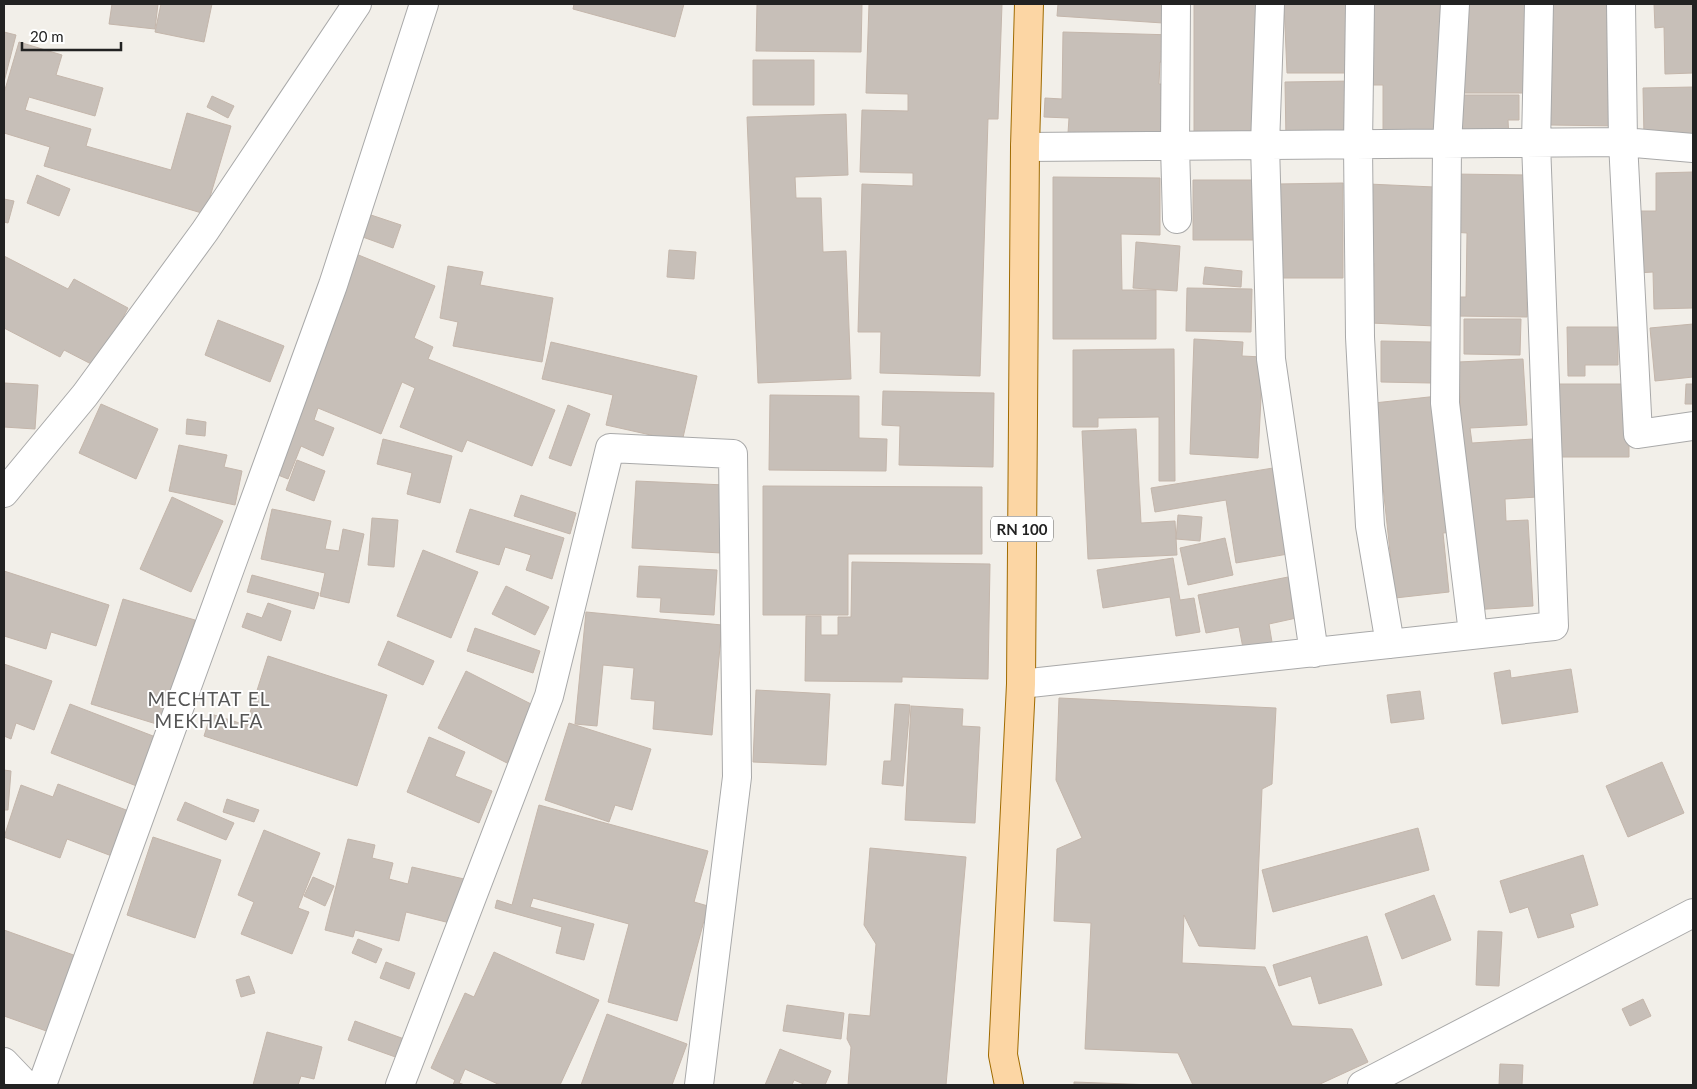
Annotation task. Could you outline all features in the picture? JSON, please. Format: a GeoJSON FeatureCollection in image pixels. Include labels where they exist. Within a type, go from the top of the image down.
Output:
{"type":"FeatureCollection","features":[{"type":"Feature","properties":{"kind":"main road","name":"RN 100"},"geometry":{"type":"LineString","coordinates":[[1009,1085],[1003,1055],[1021,684],[1025,147],[1029,4]]}},
{"type":"Feature","properties":{"kind":"main road","name":"RN 100"},"geometry":{"type":"LineString","coordinates":[[990,1085],[1003,1055]]}},
{"type":"Feature","properties":{"kind":"street"},"geometry":{"type":"LineString","coordinates":[[4,493],[85,396],[200,238],[357,4]]}},
{"type":"Feature","properties":{"kind":"street"},"geometry":{"type":"LineString","coordinates":[[42,1085],[333,284],[424,4]]}},
{"type":"Feature","properties":{"kind":"street"},"geometry":{"type":"LineString","coordinates":[[1176,4],[1175,146],[1177,219]]}},
{"type":"Feature","properties":{"kind":"street"},"geometry":{"type":"LineString","coordinates":[[1270,4],[1265,145],[1271,359],[1314,653]]}},
{"type":"Feature","properties":{"kind":"street"},"geometry":{"type":"LineString","coordinates":[[1360,4],[1358,144],[1360,337],[1370,526],[1390,644]]}},
{"type":"Feature","properties":{"kind":"street"},"geometry":{"type":"LineString","coordinates":[[1455,4],[1447,144],[1444,403],[1473,633]]}},
{"type":"Feature","properties":{"kind":"street"},"geometry":{"type":"LineString","coordinates":[[1021,684],[1314,653],[1473,633],[1554,626],[1536,143],[1539,4]]}},
{"type":"Feature","properties":{"kind":"street"},"geometry":{"type":"LineString","coordinates":[[1621,4],[1623,142],[1638,434],[1693,426]]}},
{"type":"Feature","properties":{"kind":"street"},"geometry":{"type":"LineString","coordinates":[[1025,147],[1623,142],[1693,148]]}},
{"type":"Feature","properties":{"kind":"street"},"geometry":{"type":"LineString","coordinates":[[400,1085],[549,696],[610,448],[733,454],[737,777],[699,1085]]}},
{"type":"Feature","properties":{"kind":"street"},"geometry":{"type":"LineString","coordinates":[[1362,1085],[1693,913]]}},
{"type":"Feature","properties":{"kind":"street"},"geometry":{"type":"LineString","coordinates":[[4,1062],[26,1085]]}},
{"type":"Feature","properties":{"kind":"building"},"geometry":{"type":"Polygon","coordinates":[[[112,4],[158,4],[155,29],[109,24],[112,4]]]}},
{"type":"Feature","properties":{"kind":"building"},"geometry":{"type":"Polygon","coordinates":[[[161,4],[212,4],[204,42],[155,32],[161,4]]]}},
{"type":"Feature","properties":{"kind":"building"},"geometry":{"type":"Polygon","coordinates":[[[574,4],[684,4],[675,37],[573,9],[574,4]]]}},
{"type":"Feature","properties":{"kind":"building"},"geometry":{"type":"Polygon","coordinates":[[[757,4],[862,4],[861,52],[756,51],[757,4]]]}},
{"type":"Feature","properties":{"kind":"building"},"geometry":{"type":"Polygon","coordinates":[[[869,4],[1002,4],[998,119],[988,119],[980,376],[880,373],[881,332],[858,332],[862,184],[913,186],[913,173],[860,172],[862,110],[908,111],[908,94],[866,93],[869,4]]]}},
{"type":"Feature","properties":{"kind":"building"},"geometry":{"type":"Polygon","coordinates":[[[1058,4],[1164,4],[1163,23],[1057,16],[1058,4]]]}},
{"type":"Feature","properties":{"kind":"building"},"geometry":{"type":"Polygon","coordinates":[[[1194,4],[1262,4],[1262,137],[1194,138],[1194,4]]]}},
{"type":"Feature","properties":{"kind":"building"},"geometry":{"type":"Polygon","coordinates":[[[1284,4],[1350,4],[1351,73],[1287,73],[1284,4]]]}},
{"type":"Feature","properties":{"kind":"building"},"geometry":{"type":"Polygon","coordinates":[[[1370,4],[1443,4],[1444,135],[1383,135],[1383,85],[1371,85],[1370,4]]]}},
{"type":"Feature","properties":{"kind":"building"},"geometry":{"type":"Polygon","coordinates":[[[1460,4],[1525,4],[1525,93],[1460,93],[1460,4]]]}},
{"type":"Feature","properties":{"kind":"building"},"geometry":{"type":"Polygon","coordinates":[[[1547,4],[1609,4],[1619,126],[1550,125],[1547,4]]]}},
{"type":"Feature","properties":{"kind":"building"},"geometry":{"type":"Polygon","coordinates":[[[1654,4],[1693,4],[1693,73],[1665,74],[1664,27],[1655,28],[1654,4]]]}},
{"type":"Feature","properties":{"kind":"building"},"geometry":{"type":"Polygon","coordinates":[[[4,32],[16,35],[4,82],[4,32]]]}},
{"type":"Feature","properties":{"kind":"building"},"geometry":{"type":"Polygon","coordinates":[[[1063,32],[1175,35],[1175,62],[1160,62],[1159,84],[1171,84],[1170,136],[1068,133],[1069,118],[1044,117],[1045,98],[1062,99],[1063,32]]]}},
{"type":"Feature","properties":{"kind":"building"},"geometry":{"type":"Polygon","coordinates":[[[19,42],[62,55],[56,75],[103,88],[95,116],[29,97],[25,110],[91,129],[86,146],[171,170],[187,113],[231,126],[205,214],[44,166],[50,147],[4,133],[4,93],[19,42]]]}},
{"type":"Feature","properties":{"kind":"building"},"geometry":{"type":"Polygon","coordinates":[[[753,60],[814,60],[814,105],[753,105],[753,60]]]}},
{"type":"Feature","properties":{"kind":"building"},"geometry":{"type":"Polygon","coordinates":[[[1353,81],[1353,139],[1286,140],[1285,82],[1353,81]]]}},
{"type":"Feature","properties":{"kind":"building"},"geometry":{"type":"Polygon","coordinates":[[[1693,87],[1693,136],[1644,137],[1643,88],[1693,87]]]}},
{"type":"Feature","properties":{"kind":"building"},"geometry":{"type":"Polygon","coordinates":[[[1462,95],[1519,95],[1519,120],[1508,120],[1509,139],[1462,138],[1462,95]]]}},
{"type":"Feature","properties":{"kind":"building"},"geometry":{"type":"Polygon","coordinates":[[[212,96],[234,106],[228,118],[207,107],[212,96]]]}},
{"type":"Feature","properties":{"kind":"building"},"geometry":{"type":"Polygon","coordinates":[[[846,114],[848,175],[795,177],[796,198],[821,198],[823,252],[846,251],[851,379],[758,383],[747,117],[846,114]]]}},
{"type":"Feature","properties":{"kind":"building"},"geometry":{"type":"Polygon","coordinates":[[[1693,172],[1693,308],[1654,309],[1653,272],[1637,273],[1635,211],[1656,211],[1656,173],[1693,172]]]}},
{"type":"Feature","properties":{"kind":"building"},"geometry":{"type":"Polygon","coordinates":[[[1453,174],[1528,175],[1527,317],[1455,316],[1455,297],[1466,297],[1467,233],[1452,232],[1453,174]]]}},
{"type":"Feature","properties":{"kind":"building"},"geometry":{"type":"Polygon","coordinates":[[[37,175],[70,189],[59,216],[27,203],[37,175]]]}},
{"type":"Feature","properties":{"kind":"building"},"geometry":{"type":"Polygon","coordinates":[[[1053,177],[1160,178],[1160,235],[1121,234],[1122,290],[1156,290],[1156,339],[1053,339],[1053,177]]]}},
{"type":"Feature","properties":{"kind":"building"},"geometry":{"type":"Polygon","coordinates":[[[1193,180],[1257,180],[1257,240],[1193,240],[1193,180]]]}},
{"type":"Feature","properties":{"kind":"building"},"geometry":{"type":"Polygon","coordinates":[[[1343,183],[1343,278],[1278,278],[1278,184],[1343,183]]]}},
{"type":"Feature","properties":{"kind":"building"},"geometry":{"type":"Polygon","coordinates":[[[1368,184],[1434,187],[1432,241],[1438,241],[1435,326],[1371,323],[1374,263],[1365,263],[1368,184]]]}},
{"type":"Feature","properties":{"kind":"building"},"geometry":{"type":"Polygon","coordinates":[[[4,199],[14,201],[8,223],[4,222],[4,199]]]}},
{"type":"Feature","properties":{"kind":"building"},"geometry":{"type":"Polygon","coordinates":[[[368,214],[401,225],[393,248],[360,236],[368,214]]]}},
{"type":"Feature","properties":{"kind":"building"},"geometry":{"type":"Polygon","coordinates":[[[1136,242],[1180,246],[1177,291],[1133,288],[1136,242]]]}},
{"type":"Feature","properties":{"kind":"building"},"geometry":{"type":"Polygon","coordinates":[[[669,250],[696,252],[694,279],[667,277],[669,250]]]}},
{"type":"Feature","properties":{"kind":"building"},"geometry":{"type":"Polygon","coordinates":[[[356,254],[435,286],[414,338],[433,347],[428,359],[555,410],[532,466],[467,440],[462,452],[400,427],[415,388],[402,382],[381,434],[318,408],[314,420],[334,428],[323,456],[301,446],[288,479],[268,471],[356,254]]]}},
{"type":"Feature","properties":{"kind":"building"},"geometry":{"type":"Polygon","coordinates":[[[4,256],[68,289],[74,279],[128,308],[97,367],[64,350],[60,357],[4,328],[4,256]]]}},
{"type":"Feature","properties":{"kind":"building"},"geometry":{"type":"Polygon","coordinates":[[[448,266],[483,272],[480,285],[553,298],[542,362],[453,346],[458,322],[440,318],[448,266]]]}},
{"type":"Feature","properties":{"kind":"building"},"geometry":{"type":"Polygon","coordinates":[[[1205,267],[1242,271],[1241,287],[1203,284],[1205,267]]]}},
{"type":"Feature","properties":{"kind":"building"},"geometry":{"type":"Polygon","coordinates":[[[1187,288],[1252,289],[1251,332],[1186,331],[1187,288]]]}},
{"type":"Feature","properties":{"kind":"building"},"geometry":{"type":"Polygon","coordinates":[[[1464,319],[1521,319],[1520,355],[1464,354],[1464,319]]]}},
{"type":"Feature","properties":{"kind":"building"},"geometry":{"type":"Polygon","coordinates":[[[218,320],[284,346],[270,382],[205,355],[218,320]]]}},
{"type":"Feature","properties":{"kind":"building"},"geometry":{"type":"Polygon","coordinates":[[[1693,324],[1693,377],[1655,381],[1650,328],[1693,324]]]}},
{"type":"Feature","properties":{"kind":"building"},"geometry":{"type":"Polygon","coordinates":[[[1567,327],[1618,327],[1618,365],[1585,365],[1585,376],[1568,376],[1567,327]]]}},
{"type":"Feature","properties":{"kind":"building"},"geometry":{"type":"Polygon","coordinates":[[[1194,339],[1243,342],[1242,356],[1263,357],[1258,458],[1190,454],[1194,339]]]}},
{"type":"Feature","properties":{"kind":"building"},"geometry":{"type":"Polygon","coordinates":[[[1381,341],[1431,342],[1431,383],[1381,382],[1381,341]]]}},
{"type":"Feature","properties":{"kind":"building"},"geometry":{"type":"Polygon","coordinates":[[[551,342],[697,376],[682,442],[606,425],[613,395],[542,379],[551,342]]]}},
{"type":"Feature","properties":{"kind":"building"},"geometry":{"type":"Polygon","coordinates":[[[1174,349],[1175,481],[1159,481],[1159,417],[1098,418],[1098,427],[1073,427],[1073,350],[1174,349]]]}},
{"type":"Feature","properties":{"kind":"building"},"geometry":{"type":"Polygon","coordinates":[[[1523,359],[1527,425],[1470,428],[1472,443],[1533,439],[1537,497],[1505,499],[1506,521],[1528,520],[1533,606],[1472,610],[1458,362],[1523,359]]]}},
{"type":"Feature","properties":{"kind":"building"},"geometry":{"type":"Polygon","coordinates":[[[4,383],[38,385],[35,429],[4,427],[4,383]]]}},
{"type":"Feature","properties":{"kind":"building"},"geometry":{"type":"Polygon","coordinates":[[[1559,384],[1629,384],[1629,457],[1559,457],[1559,384]]]}},
{"type":"Feature","properties":{"kind":"building"},"geometry":{"type":"Polygon","coordinates":[[[1686,384],[1693,384],[1693,404],[1685,404],[1686,384]]]}},
{"type":"Feature","properties":{"kind":"building"},"geometry":{"type":"Polygon","coordinates":[[[883,391],[994,393],[993,467],[899,465],[900,426],[882,425],[883,391]]]}},
{"type":"Feature","properties":{"kind":"building"},"geometry":{"type":"Polygon","coordinates":[[[770,395],[859,396],[859,438],[887,439],[886,471],[769,470],[770,395]]]}},
{"type":"Feature","properties":{"kind":"building"},"geometry":{"type":"Polygon","coordinates":[[[1438,396],[1456,532],[1443,533],[1449,592],[1395,598],[1374,403],[1438,396]]]}},
{"type":"Feature","properties":{"kind":"building"},"geometry":{"type":"Polygon","coordinates":[[[101,404],[158,429],[136,479],[79,453],[101,404]]]}},
{"type":"Feature","properties":{"kind":"building"},"geometry":{"type":"Polygon","coordinates":[[[568,405],[590,414],[571,466],[549,458],[568,405]]]}},
{"type":"Feature","properties":{"kind":"building"},"geometry":{"type":"Polygon","coordinates":[[[187,419],[206,422],[205,436],[186,434],[187,419]]]}},
{"type":"Feature","properties":{"kind":"building"},"geometry":{"type":"Polygon","coordinates":[[[1136,429],[1141,523],[1175,521],[1177,555],[1088,559],[1082,431],[1136,429]]]}},
{"type":"Feature","properties":{"kind":"building"},"geometry":{"type":"Polygon","coordinates":[[[383,439],[452,456],[440,503],[407,494],[412,473],[377,464],[383,439]]]}},
{"type":"Feature","properties":{"kind":"building"},"geometry":{"type":"Polygon","coordinates":[[[179,445],[227,455],[224,467],[242,471],[235,505],[169,491],[179,445]]]}},
{"type":"Feature","properties":{"kind":"building"},"geometry":{"type":"Polygon","coordinates":[[[297,460],[325,471],[314,501],[286,490],[297,460]]]}},
{"type":"Feature","properties":{"kind":"building"},"geometry":{"type":"Polygon","coordinates":[[[1273,468],[1288,554],[1236,563],[1226,500],[1155,512],[1151,488],[1273,468]]]}},
{"type":"Feature","properties":{"kind":"building"},"geometry":{"type":"Polygon","coordinates":[[[636,481],[725,485],[721,553],[632,548],[636,481]]]}},
{"type":"Feature","properties":{"kind":"building"},"geometry":{"type":"Polygon","coordinates":[[[763,486],[982,487],[982,554],[848,554],[848,615],[763,615],[763,486]]]}},
{"type":"Feature","properties":{"kind":"building"},"geometry":{"type":"Polygon","coordinates":[[[521,495],[576,513],[570,534],[514,516],[521,495]]]}},
{"type":"Feature","properties":{"kind":"building"},"geometry":{"type":"Polygon","coordinates":[[[172,497],[223,521],[191,592],[140,569],[172,497]]]}},
{"type":"Feature","properties":{"kind":"building"},"geometry":{"type":"Polygon","coordinates":[[[272,509],[331,521],[325,549],[339,551],[343,529],[364,534],[349,603],[320,596],[325,573],[261,559],[272,509]]]}},
{"type":"Feature","properties":{"kind":"building"},"geometry":{"type":"Polygon","coordinates":[[[470,509],[564,538],[552,579],[526,570],[531,555],[505,547],[499,565],[456,552],[470,509]]]}},
{"type":"Feature","properties":{"kind":"building"},"geometry":{"type":"Polygon","coordinates":[[[1178,515],[1202,517],[1200,541],[1176,539],[1178,515]]]}},
{"type":"Feature","properties":{"kind":"building"},"geometry":{"type":"Polygon","coordinates":[[[372,518],[398,520],[394,567],[368,565],[372,518]]]}},
{"type":"Feature","properties":{"kind":"building"},"geometry":{"type":"Polygon","coordinates":[[[1225,538],[1233,575],[1188,585],[1180,548],[1225,538]]]}},
{"type":"Feature","properties":{"kind":"building"},"geometry":{"type":"Polygon","coordinates":[[[423,550],[478,572],[451,638],[397,616],[423,550]]]}},
{"type":"Feature","properties":{"kind":"building"},"geometry":{"type":"Polygon","coordinates":[[[1173,558],[1180,600],[1194,598],[1200,632],[1176,636],[1170,597],[1103,608],[1097,570],[1173,558]]]}},
{"type":"Feature","properties":{"kind":"building"},"geometry":{"type":"Polygon","coordinates":[[[852,562],[990,564],[988,679],[902,677],[902,682],[805,681],[806,616],[821,616],[821,635],[838,635],[838,617],[851,617],[852,562]]]}},
{"type":"Feature","properties":{"kind":"building"},"geometry":{"type":"Polygon","coordinates":[[[639,566],[717,570],[714,615],[660,612],[661,598],[637,597],[639,566]]]}},
{"type":"Feature","properties":{"kind":"building"},"geometry":{"type":"Polygon","coordinates":[[[4,571],[109,605],[96,646],[51,632],[46,649],[4,636],[4,571]]]}},
{"type":"Feature","properties":{"kind":"building"},"geometry":{"type":"Polygon","coordinates":[[[252,575],[319,593],[314,609],[247,592],[252,575]]]}},
{"type":"Feature","properties":{"kind":"building"},"geometry":{"type":"Polygon","coordinates":[[[1293,576],[1301,617],[1269,624],[1272,642],[1243,648],[1239,627],[1206,633],[1198,595],[1293,576]]]}},
{"type":"Feature","properties":{"kind":"building"},"geometry":{"type":"Polygon","coordinates":[[[506,586],[549,607],[535,635],[492,614],[506,586]]]}},
{"type":"Feature","properties":{"kind":"building"},"geometry":{"type":"Polygon","coordinates":[[[123,599],[195,620],[163,726],[91,704],[123,599]]]}},
{"type":"Feature","properties":{"kind":"building"},"geometry":{"type":"Polygon","coordinates":[[[268,603],[291,611],[281,641],[242,627],[247,613],[262,618],[268,603]]]}},
{"type":"Feature","properties":{"kind":"building"},"geometry":{"type":"Polygon","coordinates":[[[586,612],[722,625],[712,735],[653,729],[655,701],[631,699],[634,668],[603,665],[597,726],[575,724],[586,612]]]}},
{"type":"Feature","properties":{"kind":"building"},"geometry":{"type":"Polygon","coordinates":[[[475,628],[540,651],[533,673],[467,651],[475,628]]]}},
{"type":"Feature","properties":{"kind":"building"},"geometry":{"type":"Polygon","coordinates":[[[388,641],[434,661],[423,685],[378,665],[388,641]]]}},
{"type":"Feature","properties":{"kind":"building"},"geometry":{"type":"Polygon","coordinates":[[[268,656],[387,695],[357,786],[204,736],[211,714],[246,725],[268,656]]]}},
{"type":"Feature","properties":{"kind":"building"},"geometry":{"type":"Polygon","coordinates":[[[4,664],[52,681],[34,730],[16,723],[11,739],[4,736],[4,664]]]}},
{"type":"Feature","properties":{"kind":"building"},"geometry":{"type":"Polygon","coordinates":[[[1571,669],[1578,712],[1502,724],[1494,673],[1510,670],[1511,678],[1571,669]]]}},
{"type":"Feature","properties":{"kind":"building"},"geometry":{"type":"Polygon","coordinates":[[[466,671],[535,706],[507,763],[438,728],[466,671]]]}},
{"type":"Feature","properties":{"kind":"building"},"geometry":{"type":"Polygon","coordinates":[[[756,690],[830,694],[826,765],[753,762],[756,690]]]}},
{"type":"Feature","properties":{"kind":"building"},"geometry":{"type":"Polygon","coordinates":[[[1420,691],[1424,719],[1391,723],[1387,695],[1420,691]]]}},
{"type":"Feature","properties":{"kind":"building"},"geometry":{"type":"Polygon","coordinates":[[[1059,698],[1276,708],[1272,784],[1262,789],[1255,949],[1199,946],[1184,915],[1182,963],[1265,967],[1292,1026],[1352,1029],[1368,1062],[1318,1085],[1193,1085],[1178,1053],[1085,1049],[1091,923],[1054,921],[1057,849],[1082,838],[1056,780],[1059,698]]]}},
{"type":"Feature","properties":{"kind":"building"},"geometry":{"type":"Polygon","coordinates":[[[70,704],[166,741],[147,790],[51,753],[70,704]]]}},
{"type":"Feature","properties":{"kind":"building"},"geometry":{"type":"Polygon","coordinates":[[[895,704],[910,705],[903,786],[882,784],[884,761],[891,761],[895,704]]]}},
{"type":"Feature","properties":{"kind":"building"},"geometry":{"type":"Polygon","coordinates":[[[911,706],[963,709],[962,726],[980,727],[975,823],[905,820],[911,706]]]}},
{"type":"Feature","properties":{"kind":"building"},"geometry":{"type":"Polygon","coordinates":[[[569,723],[651,749],[632,810],[615,805],[609,822],[545,800],[569,723]]]}},
{"type":"Feature","properties":{"kind":"building"},"geometry":{"type":"Polygon","coordinates":[[[429,737],[465,752],[455,776],[492,791],[479,823],[407,792],[429,737]]]}},
{"type":"Feature","properties":{"kind":"building"},"geometry":{"type":"Polygon","coordinates":[[[1662,762],[1684,813],[1628,837],[1606,786],[1662,762]]]}},
{"type":"Feature","properties":{"kind":"building"},"geometry":{"type":"Polygon","coordinates":[[[4,770],[11,771],[8,810],[4,810],[4,770]]]}},
{"type":"Feature","properties":{"kind":"building"},"geometry":{"type":"Polygon","coordinates":[[[58,784],[134,813],[117,858],[67,839],[60,858],[4,837],[21,785],[53,797],[58,784]]]}},
{"type":"Feature","properties":{"kind":"building"},"geometry":{"type":"Polygon","coordinates":[[[227,799],[259,810],[254,822],[223,812],[227,799]]]}},
{"type":"Feature","properties":{"kind":"building"},"geometry":{"type":"Polygon","coordinates":[[[185,802],[234,823],[226,840],[177,820],[185,802]]]}},
{"type":"Feature","properties":{"kind":"building"},"geometry":{"type":"Polygon","coordinates":[[[539,805],[708,851],[694,902],[708,906],[677,1021],[608,1002],[629,924],[533,898],[530,907],[594,924],[584,960],[556,953],[562,927],[495,908],[497,900],[512,905],[539,805]]]}},
{"type":"Feature","properties":{"kind":"building"},"geometry":{"type":"Polygon","coordinates":[[[1418,828],[1429,870],[1273,912],[1262,870],[1418,828]]]}},
{"type":"Feature","properties":{"kind":"building"},"geometry":{"type":"Polygon","coordinates":[[[264,830],[320,853],[298,908],[309,912],[292,954],[241,934],[254,902],[238,895],[264,830]]]}},
{"type":"Feature","properties":{"kind":"building"},"geometry":{"type":"Polygon","coordinates":[[[153,837],[221,860],[195,938],[127,915],[153,837]]]}},
{"type":"Feature","properties":{"kind":"building"},"geometry":{"type":"Polygon","coordinates":[[[348,839],[375,845],[372,858],[393,863],[389,879],[408,884],[412,867],[464,879],[454,924],[406,912],[399,941],[355,930],[353,937],[325,930],[348,839]]]}},
{"type":"Feature","properties":{"kind":"building"},"geometry":{"type":"Polygon","coordinates":[[[870,848],[966,857],[946,1085],[848,1085],[851,1047],[847,1039],[849,1014],[870,1016],[876,944],[864,925],[870,848]]]}},
{"type":"Feature","properties":{"kind":"building"},"geometry":{"type":"Polygon","coordinates":[[[1583,855],[1598,905],[1570,914],[1574,927],[1538,938],[1528,907],[1510,913],[1500,881],[1583,855]]]}},
{"type":"Feature","properties":{"kind":"building"},"geometry":{"type":"Polygon","coordinates":[[[313,877],[334,886],[325,906],[304,896],[313,877]]]}},
{"type":"Feature","properties":{"kind":"building"},"geometry":{"type":"Polygon","coordinates":[[[1434,895],[1451,940],[1402,959],[1385,914],[1434,895]]]}},
{"type":"Feature","properties":{"kind":"building"},"geometry":{"type":"Polygon","coordinates":[[[4,930],[79,957],[52,1033],[4,1016],[4,930]]]}},
{"type":"Feature","properties":{"kind":"building"},"geometry":{"type":"Polygon","coordinates":[[[1478,931],[1502,932],[1499,986],[1476,985],[1478,931]]]}},
{"type":"Feature","properties":{"kind":"building"},"geometry":{"type":"Polygon","coordinates":[[[1367,936],[1382,985],[1319,1004],[1311,976],[1279,986],[1273,965],[1367,936]]]}},
{"type":"Feature","properties":{"kind":"building"},"geometry":{"type":"Polygon","coordinates":[[[358,939],[382,949],[376,963],[352,953],[358,939]]]}},
{"type":"Feature","properties":{"kind":"building"},"geometry":{"type":"Polygon","coordinates":[[[494,952],[599,1000],[560,1085],[500,1085],[465,1069],[459,1083],[465,1085],[453,1085],[455,1080],[431,1068],[465,993],[474,997],[494,952]]]}},
{"type":"Feature","properties":{"kind":"building"},"geometry":{"type":"Polygon","coordinates":[[[386,962],[415,973],[409,989],[380,978],[386,962]]]}},
{"type":"Feature","properties":{"kind":"building"},"geometry":{"type":"Polygon","coordinates":[[[249,976],[255,993],[241,997],[236,980],[249,976]]]}},
{"type":"Feature","properties":{"kind":"building"},"geometry":{"type":"Polygon","coordinates":[[[1643,999],[1651,1016],[1630,1026],[1622,1009],[1643,999]]]}},
{"type":"Feature","properties":{"kind":"building"},"geometry":{"type":"Polygon","coordinates":[[[787,1005],[844,1013],[841,1039],[783,1031],[787,1005]]]}},
{"type":"Feature","properties":{"kind":"building"},"geometry":{"type":"Polygon","coordinates":[[[607,1014],[687,1044],[672,1085],[581,1085],[607,1014]]]}},
{"type":"Feature","properties":{"kind":"building"},"geometry":{"type":"Polygon","coordinates":[[[355,1021],[407,1040],[401,1059],[348,1040],[355,1021]]]}},
{"type":"Feature","properties":{"kind":"building"},"geometry":{"type":"Polygon","coordinates":[[[267,1032],[322,1047],[314,1079],[301,1076],[298,1085],[253,1085],[267,1032]]]}},
{"type":"Feature","properties":{"kind":"building"},"geometry":{"type":"Polygon","coordinates":[[[780,1049],[831,1071],[825,1085],[806,1085],[794,1080],[792,1085],[765,1085],[780,1049]]]}},
{"type":"Feature","properties":{"kind":"building"},"geometry":{"type":"Polygon","coordinates":[[[1500,1064],[1523,1065],[1522,1085],[1499,1085],[1500,1064]]]}},
{"type":"Feature","properties":{"kind":"building"},"geometry":{"type":"Polygon","coordinates":[[[1074,1082],[1154,1085],[1074,1085],[1074,1082]]]}},
{"type":"Feature","properties":{"kind":"district","name":"MECHTAT EL MEKHALFA"},"geometry":{"type":"Point","coordinates":[209,709]}}]}
